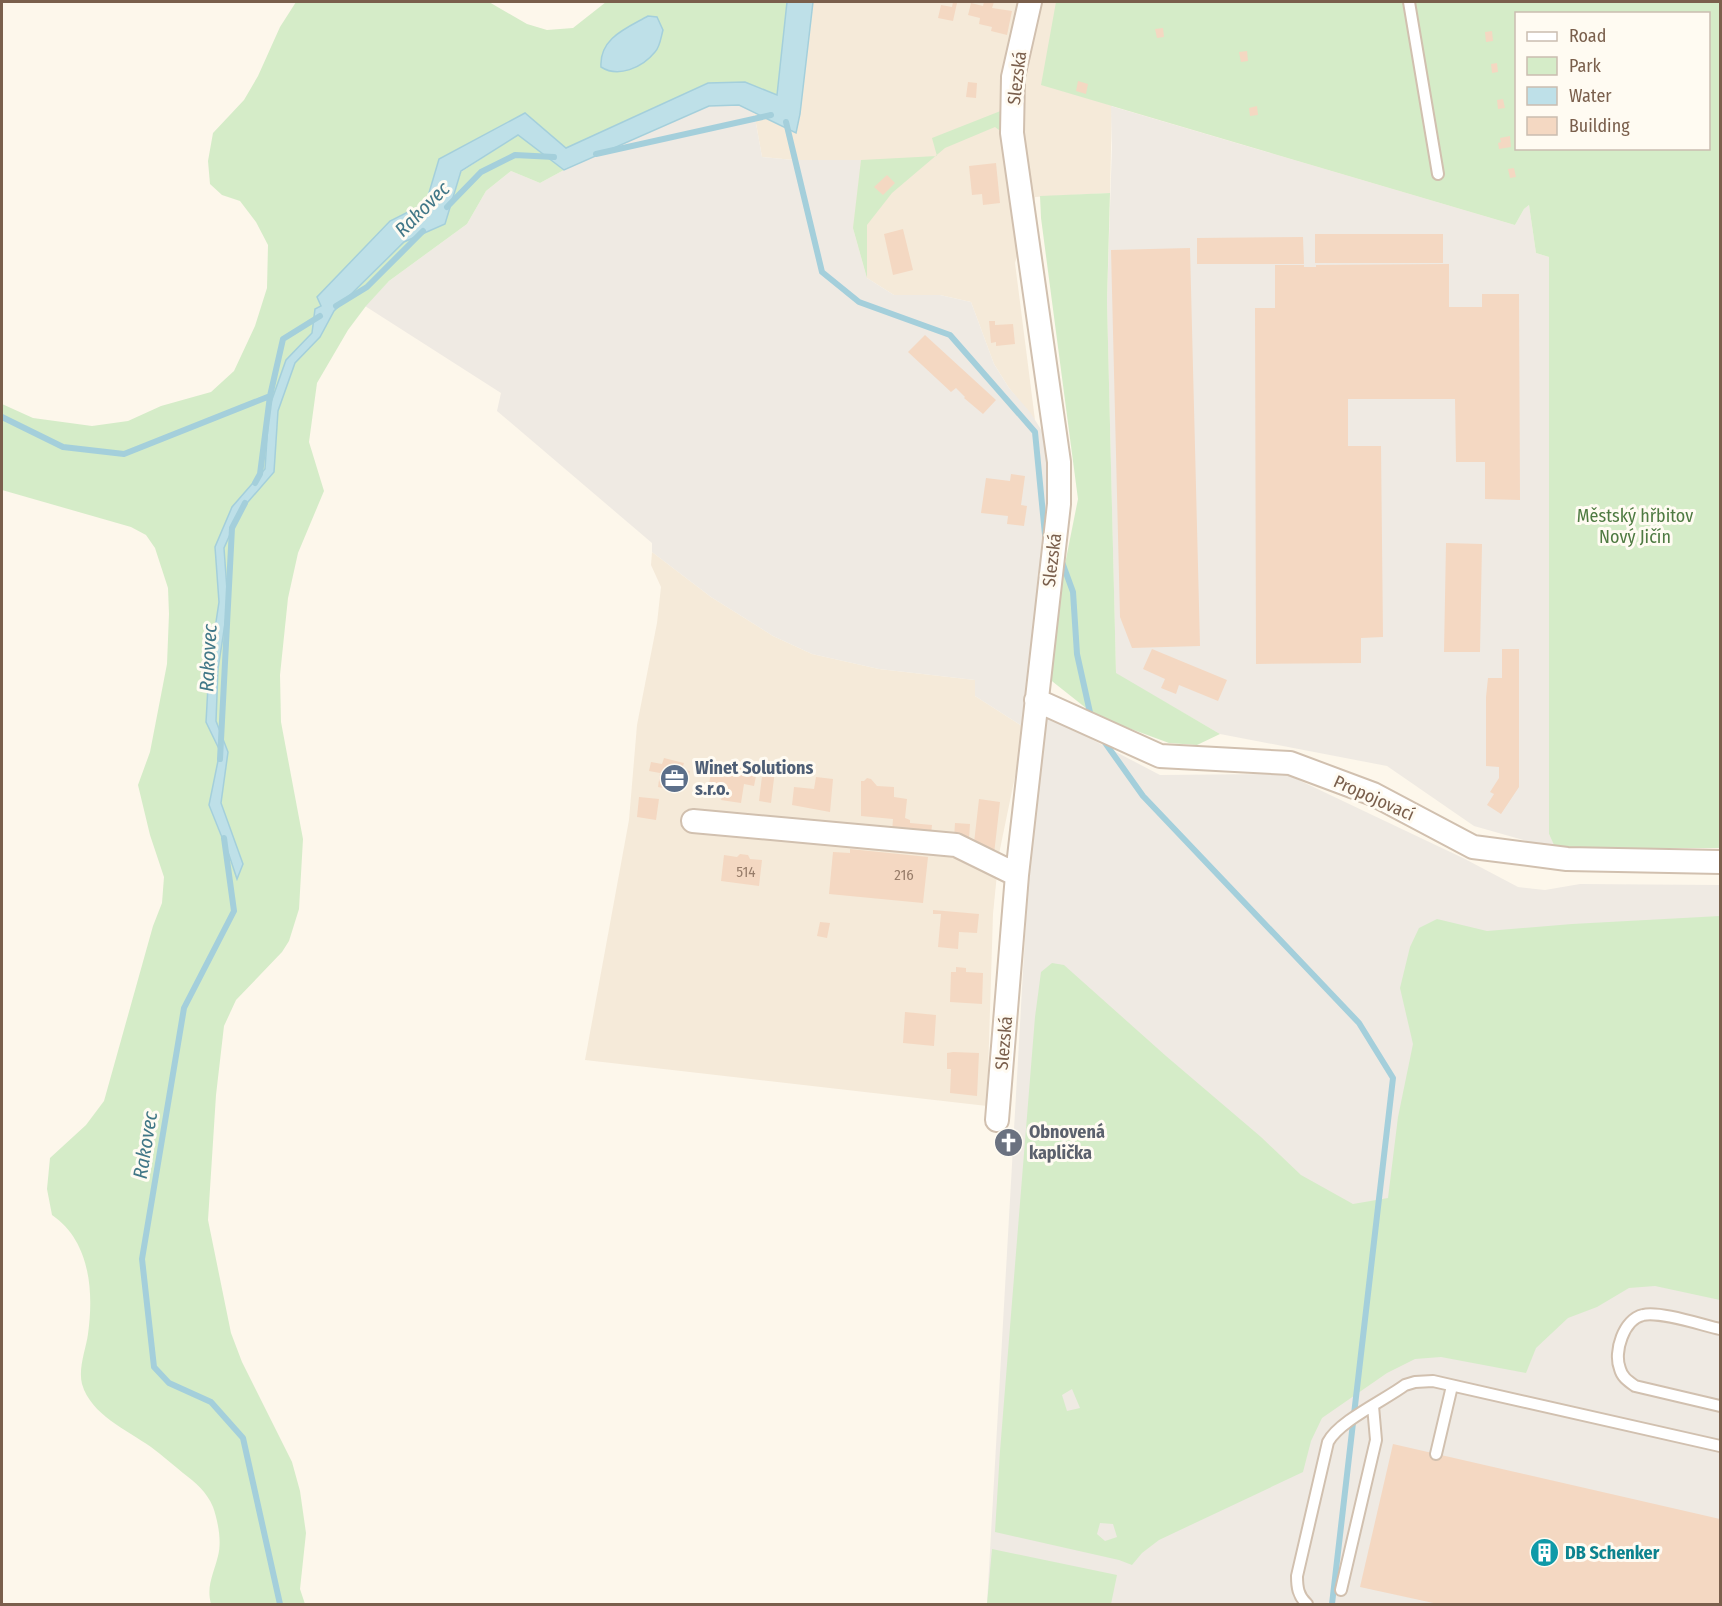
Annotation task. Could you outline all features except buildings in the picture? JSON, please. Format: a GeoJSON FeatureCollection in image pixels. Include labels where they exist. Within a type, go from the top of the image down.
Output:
{"type":"FeatureCollection","features":[{"type":"Feature","properties":{"kind":"street","name":"Slezská"},"geometry":{"type":"LineString","coordinates":[[998,1120],[1017,875],[1059,504],[1059,462],[1012,133],[1013,77],[1030,2]]}},
{"type":"Feature","properties":{"kind":"street","name":"Propojovací"},"geometry":{"type":"LineString","coordinates":[[1036,700],[1160,756],[1290,763],[1373,794],[1473,847],[1567,859],[1720,862]]}},
{"type":"Feature","properties":{"kind":"street"},"geometry":{"type":"LineString","coordinates":[[693,821],[956,845],[1017,875]]}},
{"type":"Feature","properties":{"kind":"lane"},"geometry":{"type":"LineString","coordinates":[[1410,2],[1438,174]]}},
{"type":"Feature","properties":{"kind":"lane"},"geometry":{"type":"LineString","coordinates":[[1720,1329],[1662,1316],[1636,1317],[1627,1326],[1621,1341],[1618,1364],[1624,1378],[1635,1386],[1720,1406]]}},
{"type":"Feature","properties":{"kind":"lane"},"geometry":{"type":"LineString","coordinates":[[1306,1605],[1297,1589],[1298,1576],[1328,1442],[1336,1430],[1406,1385],[1433,1381],[1720,1446]]}},
{"type":"Feature","properties":{"kind":"lane"},"geometry":{"type":"LineString","coordinates":[[1436,1454],[1452,1386]]}},
{"type":"Feature","properties":{"kind":"lane"},"geometry":{"type":"LineString","coordinates":[[1341,1590],[1376,1440],[1373,1406]]}},
{"type":"Feature","properties":{"kind":"shaded area"},"geometry":{"type":"Polygon","coordinates":[[[813,2],[1491,2],[1515,225],[1112,106],[1110,193],[1035,197],[1015,263],[1035,420],[1009,388],[994,364],[971,302],[940,295],[894,295],[867,278],[853,228],[794,160],[762,157],[754,112],[796,132],[813,2]]]}},
{"type":"Feature","properties":{"kind":"shaded area"},"geometry":{"type":"Polygon","coordinates":[[[739,105],[754,112],[762,157],[794,160],[861,160],[853,228],[867,278],[894,295],[940,295],[971,302],[994,364],[1047,439],[1055,463],[1025,728],[975,696],[975,680],[879,669],[812,654],[773,636],[711,597],[652,552],[652,543],[497,411],[501,393],[365,306],[389,281],[467,224],[486,191],[511,171],[540,183],[564,170],[709,106],[739,105]]]}},
{"type":"Feature","properties":{"kind":"shaded area"},"geometry":{"type":"Polygon","coordinates":[[[1111,106],[1515,225],[1524,209],[1529,205],[1536,253],[1549,257],[1549,834],[1554,844],[1564,848],[1551,848],[1474,826],[1387,766],[1220,734],[1116,674],[1107,301],[1112,146],[1111,106]]]}},
{"type":"Feature","properties":{"kind":"shaded area"},"geometry":{"type":"Polygon","coordinates":[[[652,552],[711,597],[773,636],[812,654],[879,669],[975,680],[975,696],[1025,728],[999,854],[993,914],[987,1106],[585,1060],[629,820],[637,725],[657,623],[661,587],[651,565],[652,552]]]}},
{"type":"Feature","properties":{"kind":"shaded area"},"geometry":{"type":"Polygon","coordinates":[[[1038,708],[1160,775],[1286,774],[1465,859],[1518,887],[1545,890],[1580,884],[1720,885],[1720,1604],[987,1604],[1038,708]]]}},
{"type":"Feature","properties":{"kind":"green space"},"geometry":{"type":"Polygon","coordinates":[[[296,2],[489,2],[527,24],[547,30],[573,28],[606,2],[787,2],[777,96],[745,83],[708,83],[566,148],[525,113],[439,159],[426,203],[390,221],[321,306],[315,309],[312,333],[286,360],[269,408],[265,469],[232,507],[215,547],[219,602],[209,668],[206,721],[220,751],[209,805],[237,878],[243,864],[221,803],[228,752],[216,721],[218,669],[228,604],[224,548],[241,510],[274,472],[278,411],[295,363],[320,337],[334,311],[404,242],[445,224],[461,172],[518,135],[564,170],[540,183],[511,171],[486,191],[467,224],[389,281],[366,306],[348,330],[317,383],[309,442],[324,491],[298,553],[288,598],[280,675],[281,722],[303,839],[299,909],[289,941],[282,952],[236,1000],[224,1026],[216,1095],[208,1220],[231,1333],[242,1362],[292,1462],[300,1491],[306,1533],[300,1589],[305,1604],[211,1604],[210,1585],[220,1544],[218,1525],[210,1502],[196,1484],[163,1456],[101,1413],[93,1405],[82,1384],[82,1365],[90,1318],[89,1284],[82,1253],[65,1226],[52,1215],[47,1189],[50,1158],[86,1125],[104,1101],[153,926],[162,903],[164,877],[150,835],[138,785],[150,752],[167,664],[168,588],[155,548],[146,535],[131,527],[2,490],[2,404],[33,418],[92,426],[128,421],[161,406],[211,392],[234,371],[255,326],[267,288],[268,245],[256,222],[240,201],[222,195],[210,184],[208,161],[213,133],[244,100],[258,76],[280,27],[296,2]]]}},
{"type":"Feature","properties":{"kind":"green space","name":"Městský hřbitov Nový Jičín"},"geometry":{"type":"Polygon","coordinates":[[[1056,2],[1720,2],[1720,848],[1564,848],[1554,845],[1549,834],[1549,257],[1536,253],[1529,205],[1524,209],[1515,225],[1041,85],[1056,2]]]}},
{"type":"Feature","properties":{"kind":"green space"},"geometry":{"type":"Polygon","coordinates":[[[1003,110],[1003,133],[995,127],[945,148],[937,155],[932,138],[1003,110]]]}},
{"type":"Feature","properties":{"kind":"green space"},"geometry":{"type":"Polygon","coordinates":[[[935,156],[892,193],[867,225],[867,278],[853,228],[861,160],[935,156]]]}},
{"type":"Feature","properties":{"kind":"green space"},"geometry":{"type":"Polygon","coordinates":[[[1110,193],[1107,301],[1116,673],[1220,734],[1197,745],[1169,743],[1096,716],[1043,674],[1078,499],[1040,196],[1110,193]]]}},
{"type":"Feature","properties":{"kind":"green space"},"geometry":{"type":"Polygon","coordinates":[[[1720,916],[1720,1300],[1655,1286],[1629,1288],[1597,1307],[1568,1318],[1536,1348],[1526,1373],[1441,1357],[1415,1359],[1387,1373],[1322,1418],[1311,1441],[1303,1472],[1159,1540],[1142,1553],[1132,1565],[1119,1560],[995,1532],[1035,1017],[1041,972],[1052,963],[1064,965],[1261,1137],[1301,1175],[1353,1204],[1388,1198],[1398,1117],[1413,1044],[1400,988],[1410,947],[1419,928],[1437,919],[1487,931],[1720,916]],[[1072,1389],[1062,1395],[1067,1411],[1080,1408],[1072,1389]],[[1100,1523],[1097,1534],[1105,1541],[1117,1537],[1113,1524],[1100,1523]]]}},
{"type":"Feature","properties":{"kind":"green space"},"geometry":{"type":"Polygon","coordinates":[[[992,1549],[1117,1575],[1111,1604],[987,1604],[992,1549]]]}},
{"type":"Feature","properties":{"kind":"water"},"geometry":{"type":"Polygon","coordinates":[[[787,2],[813,2],[796,133],[739,105],[709,106],[564,170],[518,135],[461,171],[445,224],[404,242],[334,311],[320,337],[295,363],[278,411],[274,472],[241,510],[224,548],[228,604],[218,669],[216,721],[228,752],[221,803],[243,864],[237,879],[209,805],[220,751],[206,722],[209,668],[219,602],[215,547],[232,507],[265,469],[269,408],[286,360],[312,333],[315,309],[321,306],[317,297],[390,221],[426,203],[439,159],[525,113],[566,148],[708,83],[745,82],[777,95],[787,2]]]}},
{"type":"Feature","properties":{"kind":"water"},"geometry":{"type":"Polygon","coordinates":[[[648,16],[657,17],[663,30],[659,45],[650,58],[630,70],[615,72],[601,67],[602,57],[609,41],[648,16]]]}},
{"type":"Feature","properties":{"kind":"waterway","name":"Rakovec"},"geometry":{"type":"LineString","coordinates":[[596,154],[771,115]]}},
{"type":"Feature","properties":{"kind":"waterway"},"geometry":{"type":"LineString","coordinates":[[786,122],[822,272],[859,302],[950,335],[1035,432],[1046,545]]}},
{"type":"Feature","properties":{"kind":"waterway","name":"Rakovec"},"geometry":{"type":"LineString","coordinates":[[447,207],[481,172],[515,155],[554,157]]}},
{"type":"Feature","properties":{"kind":"waterway","name":"Rakovec"},"geometry":{"type":"LineString","coordinates":[[336,306],[367,287],[423,231]]}},
{"type":"Feature","properties":{"kind":"waterway","name":"Rakovec"},"geometry":{"type":"LineString","coordinates":[[255,483],[260,474],[270,396],[283,339],[320,316]]}},
{"type":"Feature","properties":{"kind":"waterway"},"geometry":{"type":"LineString","coordinates":[[2,417],[63,447],[124,454],[270,396]]}},
{"type":"Feature","properties":{"kind":"waterway","name":"Rakovec"},"geometry":{"type":"LineString","coordinates":[[220,759],[232,528],[245,503]]}},
{"type":"Feature","properties":{"kind":"waterway"},"geometry":{"type":"LineString","coordinates":[[1059,559],[1073,592],[1077,654],[1091,717]]}},
{"type":"Feature","properties":{"kind":"waterway"},"geometry":{"type":"LineString","coordinates":[[1101,737],[1143,796],[1359,1023],[1393,1078],[1332,1604]]}},
{"type":"Feature","properties":{"kind":"waterway","name":"Rakovec"},"geometry":{"type":"LineString","coordinates":[[224,838],[234,911],[184,1008],[142,1259],[154,1367],[169,1383],[211,1402],[243,1438],[280,1604]]}},
{"type":"Feature","properties":{"kind":"place","name":"Winet Solutions s.r.o."},"geometry":{"type":"Point","coordinates":[674,778]}},
{"type":"Feature","properties":{"kind":"place","name":"Obnovená kaplička"},"geometry":{"type":"Point","coordinates":[1008,1142]}},
{"type":"Feature","properties":{"kind":"place","name":"DB Schenker"},"geometry":{"type":"Point","coordinates":[1544,1553]}}]}
